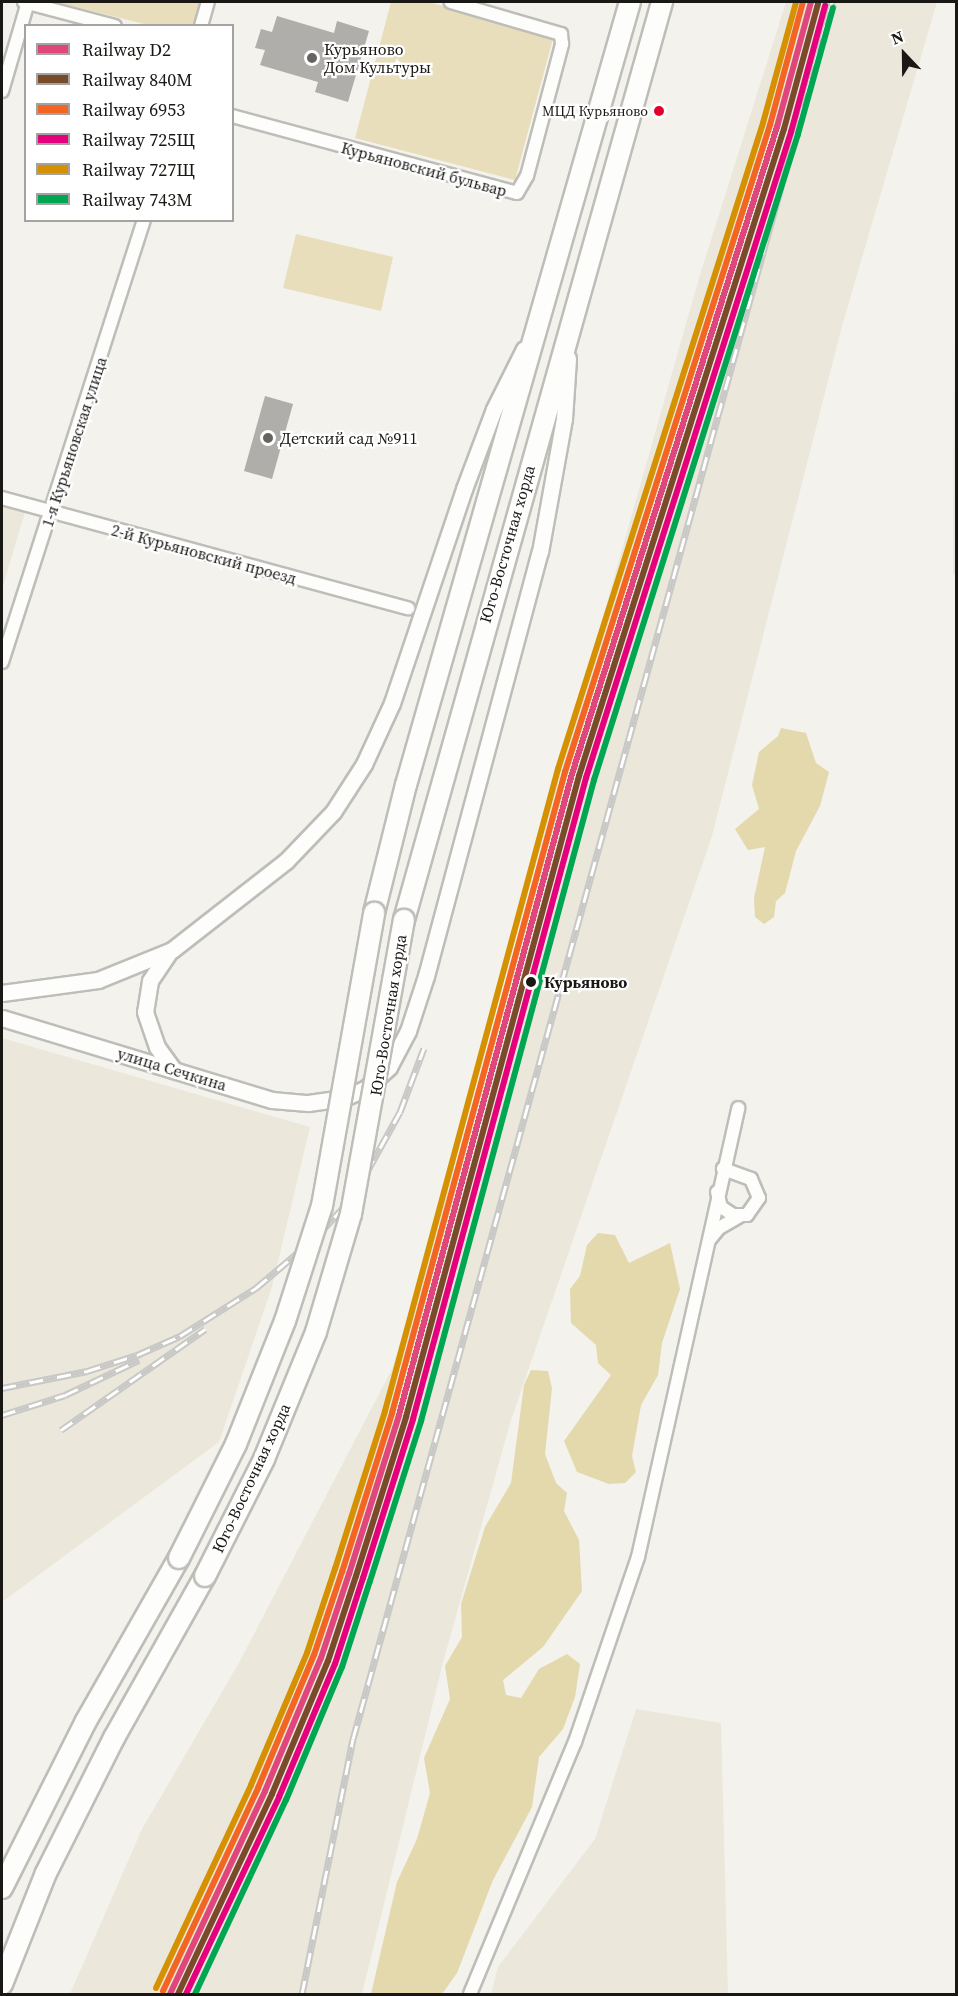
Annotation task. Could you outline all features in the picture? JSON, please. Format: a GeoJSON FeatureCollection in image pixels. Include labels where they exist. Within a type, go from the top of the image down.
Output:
{"type":"FeatureCollection","features":[{"type":"Feature","properties":{"kind":"main road","name":"Юго-Восточная хорда"},"geometry":{"type":"LineString","coordinates":[[2,1888],[86,1721],[178,1558],[236,1444],[285,1321],[322,1206],[342,1114],[374,914],[630,2]]}},
{"type":"Feature","properties":{"kind":"main road","name":"Юго-Восточная хорда"},"geometry":{"type":"LineString","coordinates":[[2,1984],[51,1862],[205,1576],[264,1459],[316,1332],[351,1214],[404,920],[662,2]]}},
{"type":"Feature","properties":{"kind":"street"},"geometry":{"type":"LineString","coordinates":[[2,91],[26,2],[108,24]]}},
{"type":"Feature","properties":{"kind":"street"},"geometry":{"type":"LineString","coordinates":[[202,24],[208,2]]}},
{"type":"Feature","properties":{"kind":"street","name":"Курьяновский бульвар"},"geometry":{"type":"LineString","coordinates":[[234,117],[517,193],[527,176],[562,44],[561,34],[451,2]]}},
{"type":"Feature","properties":{"kind":"street","name":"1-я Курьяновская улица"},"geometry":{"type":"LineString","coordinates":[[2,662],[143,222]]}},
{"type":"Feature","properties":{"kind":"street"},"geometry":{"type":"LineString","coordinates":[[2,993],[98,980],[172,950],[286,861],[333,812],[364,764],[392,703],[494,409],[540,320]]}},
{"type":"Feature","properties":{"kind":"street","name":"улица Сечкина"},"geometry":{"type":"LineString","coordinates":[[2,1018],[272,1100],[308,1103],[344,1098],[366,1088],[389,1067],[408,1031],[426,976],[548,517],[564,418],[570,325]]}},
{"type":"Feature","properties":{"kind":"street","name":"2-й Курьяновский проезд"},"geometry":{"type":"LineString","coordinates":[[2,498],[408,608]]}},
{"type":"Feature","properties":{"kind":"street"},"geometry":{"type":"LineString","coordinates":[[172,950],[150,981],[145,1012],[156,1047],[174,1070]]}},
{"type":"Feature","properties":{"kind":"street"},"geometry":{"type":"LineString","coordinates":[[470,1995],[575,1742],[638,1557],[686,1360],[717,1191],[738,1108]]}},
{"type":"Feature","properties":{"kind":"street"},"geometry":{"type":"LineString","coordinates":[[706,1249],[718,1228],[757,1205],[759,1191],[751,1179],[723,1169]]}},
{"type":"Feature","properties":{"kind":"street"},"geometry":{"type":"LineString","coordinates":[[717,1191],[721,1207],[740,1216]]}},
{"type":"Feature","properties":{"kind":"shaded area"},"geometry":{"type":"Polygon","coordinates":[[[56,2],[203,2],[197,24],[144,24],[56,2]]]}},
{"type":"Feature","properties":{"kind":"shaded area"},"geometry":{"type":"Polygon","coordinates":[[[391,2],[428,2],[554,35],[515,180],[355,138],[391,2]]]}},
{"type":"Feature","properties":{"kind":"shaded area"},"geometry":{"type":"Polygon","coordinates":[[[786,2],[937,2],[842,326],[712,836],[511,1420],[442,1666],[362,1994],[70,1994],[142,1829],[240,1661],[392,1369],[493,1043],[564,754],[699,278],[786,2]]]}},
{"type":"Feature","properties":{"kind":"shaded area"},"geometry":{"type":"Polygon","coordinates":[[[296,234],[393,257],[381,311],[283,288],[296,234]]]}},
{"type":"Feature","properties":{"kind":"shaded area"},"geometry":{"type":"Polygon","coordinates":[[[954,342],[956,574],[953,574],[954,342]]]}},
{"type":"Feature","properties":{"kind":"shaded area"},"geometry":{"type":"Polygon","coordinates":[[[2,506],[25,512],[2,589],[2,506]]]}},
{"type":"Feature","properties":{"kind":"shaded area"},"geometry":{"type":"Polygon","coordinates":[[[781,728],[806,733],[816,763],[829,772],[820,806],[796,851],[785,893],[776,901],[774,917],[764,924],[755,917],[754,898],[765,847],[748,850],[735,829],[759,809],[752,785],[759,752],[778,736],[781,728]]]}},
{"type":"Feature","properties":{"kind":"shaded area"},"geometry":{"type":"Polygon","coordinates":[[[2,1038],[310,1127],[272,1287],[219,1442],[2,1602],[2,1038]]]}},
{"type":"Feature","properties":{"kind":"shaded area"},"geometry":{"type":"Polygon","coordinates":[[[598,1233],[615,1235],[629,1263],[670,1243],[680,1289],[662,1343],[658,1375],[641,1405],[632,1456],[636,1472],[625,1483],[609,1484],[577,1472],[564,1441],[611,1375],[598,1363],[596,1345],[571,1323],[570,1289],[580,1276],[587,1245],[598,1233]]]}},
{"type":"Feature","properties":{"kind":"shaded area"},"geometry":{"type":"Polygon","coordinates":[[[531,1370],[548,1371],[552,1388],[545,1454],[556,1483],[567,1493],[564,1511],[579,1540],[582,1591],[543,1647],[503,1680],[506,1695],[521,1698],[539,1669],[567,1654],[580,1664],[575,1697],[563,1729],[539,1757],[532,1807],[493,1880],[457,1973],[442,1994],[371,1994],[397,1882],[417,1839],[430,1793],[424,1758],[450,1699],[445,1666],[462,1637],[461,1604],[485,1527],[511,1483],[524,1385],[531,1370]]]}},
{"type":"Feature","properties":{"kind":"shaded area"},"geometry":{"type":"Polygon","coordinates":[[[636,1709],[721,1723],[728,1994],[491,1994],[498,1967],[595,1839],[636,1709]]]}},
{"type":"Feature","properties":{"kind":"building","name":"Курьяново Дом Культуры"},"geometry":{"type":"Polygon","coordinates":[[[277,16],[334,33],[337,21],[369,31],[348,102],[315,92],[318,82],[260,65],[265,50],[255,48],[261,29],[272,32],[277,16]]]}},
{"type":"Feature","properties":{"kind":"building","name":"Детский сад №911"},"geometry":{"type":"Polygon","coordinates":[[[265,396],[293,404],[272,479],[244,471],[265,396]]]}},
{"type":"Feature","properties":{"kind":"railway"},"geometry":{"type":"LineString","coordinates":[[302,1994],[353,1739],[832,2]]}},
{"type":"Feature","properties":{"kind":"railway"},"geometry":{"type":"LineString","coordinates":[[2,1388],[87,1371],[137,1355],[180,1336],[256,1288],[315,1238],[353,1197],[400,1112],[424,1048]]}},
{"type":"Feature","properties":{"kind":"railway"},"geometry":{"type":"LineString","coordinates":[[61,1430],[205,1329]]}},
{"type":"Feature","properties":{"kind":"railway"},"geometry":{"type":"LineString","coordinates":[[2,1415],[65,1395],[139,1360]]}},
{"type":"Feature","properties":{"kind":"rail line","name":"727Щ"},"geometry":{"type":"LineString","coordinates":[[156,1988],[251,1785],[307,1653],[335,1569],[385,1411],[558,769],[763,123],[796,2]]}},
{"type":"Feature","properties":{"kind":"rail line","name":"6953"},"geometry":{"type":"LineString","coordinates":[[163,1991],[258,1788],[314,1655],[342,1572],[392,1413],[565,772],[770,125],[803,2]]}},
{"type":"Feature","properties":{"kind":"rail line","name":"D2"},"geometry":{"type":"LineString","coordinates":[[170,1994],[265,1791],[321,1658],[349,1574],[399,1415],[572,774],[777,127],[811,2]]}},
{"type":"Feature","properties":{"kind":"rail line","name":"840М"},"geometry":{"type":"LineString","coordinates":[[178,1994],[272,1794],[328,1661],[356,1576],[406,1417],[579,776],[784,129],[818,4]]}},
{"type":"Feature","properties":{"kind":"rail line","name":"725Щ"},"geometry":{"type":"LineString","coordinates":[[186,1994],[279,1797],[335,1664],[363,1578],[413,1419],[586,778],[791,132],[825,6]]}},
{"type":"Feature","properties":{"kind":"rail line","name":"743М"},"geometry":{"type":"LineString","coordinates":[[195,1994],[286,1800],[342,1667],[370,1581],[421,1421],[594,780],[798,134],[833,8]]}},
{"type":"Feature","properties":{"kind":"place","name":"Курьяново Дом Культуры"},"geometry":{"type":"Point","coordinates":[312,58]}},
{"type":"Feature","properties":{"kind":"place","name":"МЦД Курьяново"},"geometry":{"type":"Point","coordinates":[659,111]}},
{"type":"Feature","properties":{"kind":"place","name":"Детский сад №911"},"geometry":{"type":"Point","coordinates":[268,438]}},
{"type":"Feature","properties":{"kind":"place","name":"Курьяново"},"geometry":{"type":"Point","coordinates":[531,982]}}]}
